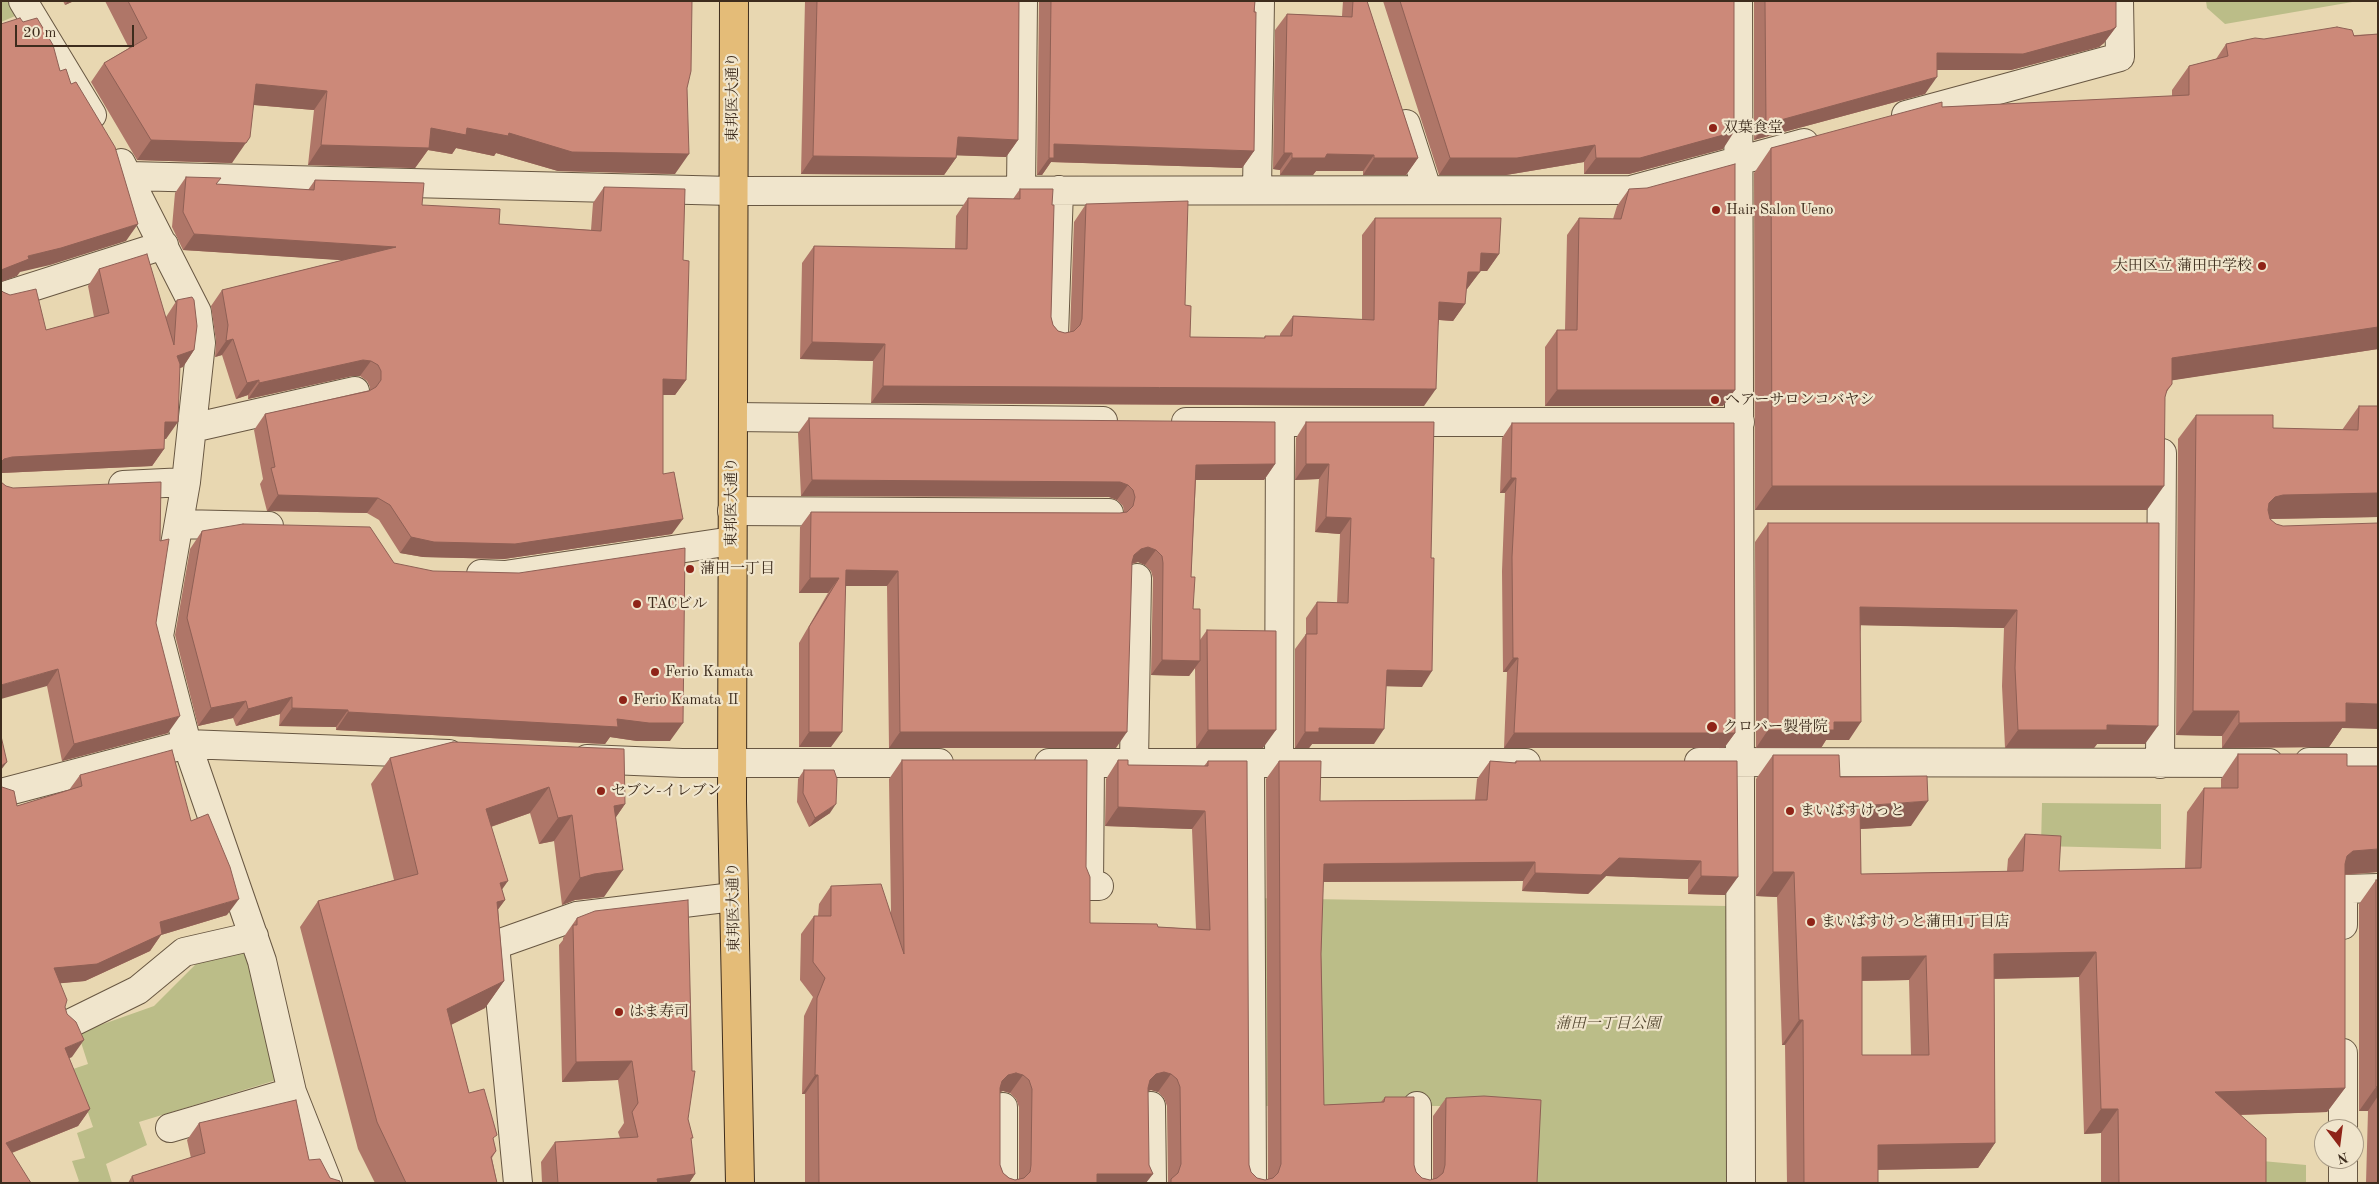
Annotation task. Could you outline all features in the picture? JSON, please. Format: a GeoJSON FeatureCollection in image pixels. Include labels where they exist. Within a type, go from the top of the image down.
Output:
{"type":"FeatureCollection","features":[{"type":"Feature","properties":{"kind":"main road","name":"東邦医大通り"},"geometry":{"type":"LineString","coordinates":[[734,1],[732,191],[732,763],[733,897],[740,1183]]}},
{"type":"Feature","properties":{"kind":"street"},"geometry":{"type":"LineString","coordinates":[[23,1],[129,176],[197,312],[201,344],[186,482],[158,636],[187,744],[262,961],[292,1092],[328,1183]]}},
{"type":"Feature","properties":{"kind":"street"},"geometry":{"type":"LineString","coordinates":[[1021,190],[1023,1]]}},
{"type":"Feature","properties":{"kind":"street"},"geometry":{"type":"LineString","coordinates":[[1257,190],[1260,1]]}},
{"type":"Feature","properties":{"kind":"street"},"geometry":{"type":"LineString","coordinates":[[1738,1],[1740,422],[1750,526],[1741,763],[1741,1183]]}},
{"type":"Feature","properties":{"kind":"street"},"geometry":{"type":"LineString","coordinates":[[1885,121],[2120,57],[2119,1]]}},
{"type":"Feature","properties":{"kind":"street"},"geometry":{"type":"LineString","coordinates":[[1400,104],[1427,189]]}},
{"type":"Feature","properties":{"kind":"street"},"geometry":{"type":"LineString","coordinates":[[129,176],[732,191],[1631,190],[1829,136]]}},
{"type":"Feature","properties":{"kind":"street"},"geometry":{"type":"LineString","coordinates":[[1054,335],[1060,190]]}},
{"type":"Feature","properties":{"kind":"street"},"geometry":{"type":"LineString","coordinates":[[1,297],[164,245]]}},
{"type":"Feature","properties":{"kind":"street"},"geometry":{"type":"LineString","coordinates":[[192,428],[355,391]]}},
{"type":"Feature","properties":{"kind":"street"},"geometry":{"type":"LineString","coordinates":[[733,417],[1129,421]]}},
{"type":"Feature","properties":{"kind":"street"},"geometry":{"type":"LineString","coordinates":[[1166,422],[1740,422]]}},
{"type":"Feature","properties":{"kind":"street"},"geometry":{"type":"LineString","coordinates":[[1279,763],[1280,422]]}},
{"type":"Feature","properties":{"kind":"street"},"geometry":{"type":"LineString","coordinates":[[2160,764],[2151,526],[2163,432]]}},
{"type":"Feature","properties":{"kind":"street"},"geometry":{"type":"LineString","coordinates":[[100,486],[186,482]]}},
{"type":"Feature","properties":{"kind":"street"},"geometry":{"type":"LineString","coordinates":[[732,511],[1109,513]]}},
{"type":"Feature","properties":{"kind":"street"},"geometry":{"type":"LineString","coordinates":[[179,524],[297,527]]}},
{"type":"Feature","properties":{"kind":"street"},"geometry":{"type":"LineString","coordinates":[[458,574],[505,575],[732,541]]}},
{"type":"Feature","properties":{"kind":"street"},"geometry":{"type":"LineString","coordinates":[[1134,763],[1137,578]]}},
{"type":"Feature","properties":{"kind":"street"},"geometry":{"type":"LineString","coordinates":[[1,793],[187,744],[477,755]]}},
{"type":"Feature","properties":{"kind":"street"},"geometry":{"type":"LineString","coordinates":[[1020,763],[1279,763],[1471,756],[1547,763]]}},
{"type":"Feature","properties":{"kind":"street"},"geometry":{"type":"LineString","coordinates":[[565,758],[732,763],[961,763]]}},
{"type":"Feature","properties":{"kind":"street"},"geometry":{"type":"LineString","coordinates":[[1674,762],[1741,763],[1879,759],[1970,759],[2160,764],[2378,762]]}},
{"type":"Feature","properties":{"kind":"street"},"geometry":{"type":"LineString","coordinates":[[1090,763],[1089,886],[1099,886]]}},
{"type":"Feature","properties":{"kind":"street"},"geometry":{"type":"LineString","coordinates":[[1250,763],[1252,1183]]}},
{"type":"Feature","properties":{"kind":"street"},"geometry":{"type":"LineString","coordinates":[[2343,946],[2343,889],[2378,888]]}},
{"type":"Feature","properties":{"kind":"street"},"geometry":{"type":"LineString","coordinates":[[518,1183],[495,944],[577,916],[733,897]]}},
{"type":"Feature","properties":{"kind":"street"},"geometry":{"type":"LineString","coordinates":[[69,1024],[138,990],[184,952],[254,936]]}},
{"type":"Feature","properties":{"kind":"street"},"geometry":{"type":"LineString","coordinates":[[2343,1023],[2343,1119]]}},
{"type":"Feature","properties":{"kind":"street"},"geometry":{"type":"LineString","coordinates":[[170,1128],[292,1092]]}},
{"type":"Feature","properties":{"kind":"street"},"geometry":{"type":"LineString","coordinates":[[1002,1106],[1003,1183]]}},
{"type":"Feature","properties":{"kind":"street"},"geometry":{"type":"LineString","coordinates":[[1151,1106],[1152,1183]]}},
{"type":"Feature","properties":{"kind":"street"},"geometry":{"type":"LineString","coordinates":[[1417,1106],[1417,1183]]}},
{"type":"Feature","properties":{"kind":"street"},"geometry":{"type":"LineString","coordinates":[[2343,1169],[2343,1183]]}},
{"type":"Feature","properties":{"kind":"green space"},"geometry":{"type":"Polygon","coordinates":[[[1,1],[11,1],[20,14],[1,22],[1,1]]]}},
{"type":"Feature","properties":{"kind":"green space"},"geometry":{"type":"Polygon","coordinates":[[[2206,1],[2358,1],[2225,24],[2207,8],[2206,1]]]}},
{"type":"Feature","properties":{"kind":"green space"},"geometry":{"type":"Polygon","coordinates":[[[2042,803],[2161,804],[2161,849],[2041,846],[2042,803]]]}},
{"type":"Feature","properties":{"kind":"green space","name":"蒲田一丁目公園"},"geometry":{"type":"Polygon","coordinates":[[[1251,898],[1727,906],[1728,1183],[1520,1183],[1520,1106],[1252,1106],[1251,898]]]}},
{"type":"Feature","properties":{"kind":"green space"},"geometry":{"type":"Polygon","coordinates":[[[240,950],[257,960],[283,1078],[139,1122],[147,1145],[106,1164],[112,1183],[76,1183],[79,1181],[72,1161],[85,1158],[77,1133],[93,1127],[73,1069],[88,1064],[78,1033],[154,1006],[198,962],[240,950]]]}},
{"type":"Feature","properties":{"kind":"green space"},"geometry":{"type":"Polygon","coordinates":[[[2251,1160],[2306,1165],[2306,1183],[2251,1183],[2251,1160]]]}},
{"type":"Feature","properties":{"kind":"building"},"geometry":{"type":"Polygon","coordinates":[[[128,1],[692,1],[691,71],[687,88],[689,154],[572,152],[509,133],[508,136],[467,128],[466,135],[431,128],[429,148],[321,145],[327,91],[256,84],[250,137],[246,143],[151,140],[104,63],[147,38],[128,1]]]}},
{"type":"Feature","properties":{"kind":"building"},"geometry":{"type":"Polygon","coordinates":[[[817,1],[1019,1],[1018,140],[958,137],[956,158],[813,156],[817,1]]]}},
{"type":"Feature","properties":{"kind":"building"},"geometry":{"type":"Polygon","coordinates":[[[1051,1],[1255,1],[1254,151],[1054,144],[1054,158],[1049,158],[1051,1]]]}},
{"type":"Feature","properties":{"kind":"building"},"geometry":{"type":"Polygon","coordinates":[[[1353,1],[1367,1],[1418,158],[1374,158],[1374,155],[1327,154],[1325,158],[1292,158],[1292,153],[1284,153],[1287,14],[1352,17],[1353,1]]]}},
{"type":"Feature","properties":{"kind":"building"},"geometry":{"type":"Polygon","coordinates":[[[1400,1],[1734,1],[1734,132],[1640,158],[1596,158],[1595,145],[1517,158],[1450,158],[1400,1]]]}},
{"type":"Feature","properties":{"kind":"building"},"geometry":{"type":"Polygon","coordinates":[[[1765,1],[2116,1],[2116,27],[2023,54],[1937,53],[1937,77],[1766,124],[1765,1]]]}},
{"type":"Feature","properties":{"kind":"building"},"geometry":{"type":"Polygon","coordinates":[[[20,18],[23,22],[37,18],[53,45],[60,71],[66,69],[71,84],[76,82],[115,147],[138,224],[61,248],[28,256],[29,259],[1,270],[1,24],[20,18]]]}},
{"type":"Feature","properties":{"kind":"building"},"geometry":{"type":"Polygon","coordinates":[[[2337,27],[2352,30],[2354,36],[2378,34],[2378,327],[2172,358],[2172,384],[2167,390],[2165,397],[2164,486],[1772,486],[1771,148],[1942,102],[1942,107],[2189,95],[2189,66],[2228,56],[2226,44],[2255,38],[2264,39],[2337,27]]]}},
{"type":"Feature","properties":{"kind":"building"},"geometry":{"type":"Polygon","coordinates":[[[1735,164],[1735,390],[1557,390],[1557,330],[1577,330],[1579,218],[1621,219],[1629,189],[1647,188],[1735,164]]]}},
{"type":"Feature","properties":{"kind":"building"},"geometry":{"type":"Polygon","coordinates":[[[186,177],[221,178],[216,184],[314,190],[315,180],[424,183],[422,205],[500,209],[499,224],[601,231],[604,187],[685,189],[683,260],[689,261],[686,380],[663,379],[663,474],[674,472],[683,519],[515,544],[434,542],[411,537],[390,505],[378,498],[278,495],[271,468],[275,467],[265,414],[369,391],[376,387],[381,380],[381,371],[378,365],[371,361],[363,360],[259,383],[259,380],[247,383],[233,339],[226,341],[228,325],[222,290],[396,247],[194,234],[183,212],[186,177]]]}},
{"type":"Feature","properties":{"kind":"building"},"geometry":{"type":"Polygon","coordinates":[[[1020,189],[1053,189],[1051,317],[1053,325],[1058,331],[1065,333],[1074,331],[1080,325],[1082,319],[1086,204],[1188,201],[1185,305],[1191,306],[1190,337],[1265,338],[1265,336],[1292,336],[1293,316],[1374,320],[1375,218],[1501,218],[1499,254],[1481,253],[1480,272],[1468,272],[1465,304],[1439,302],[1436,389],[883,386],[885,344],[812,342],[814,246],[967,249],[968,198],[1020,199],[1020,189]]]}},
{"type":"Feature","properties":{"kind":"building"},"geometry":{"type":"Polygon","coordinates":[[[147,254],[174,345],[177,300],[192,297],[197,326],[194,350],[177,356],[180,364],[178,422],[165,422],[164,449],[12,457],[1,462],[1,290],[10,295],[36,289],[46,330],[109,313],[99,269],[147,254]]]}},
{"type":"Feature","properties":{"kind":"building"},"geometry":{"type":"Polygon","coordinates":[[[2359,406],[2378,406],[2378,493],[2283,495],[2275,497],[2269,503],[2268,510],[2270,519],[2276,524],[2283,526],[2378,523],[2378,704],[2346,703],[2346,722],[2239,723],[2239,711],[2193,711],[2196,415],[2273,415],[2273,428],[2358,430],[2359,406]]]}},
{"type":"Feature","properties":{"kind":"building"},"geometry":{"type":"Polygon","coordinates":[[[809,418],[1275,422],[1275,464],[1196,465],[1191,577],[1195,577],[1193,609],[1200,609],[1200,661],[1162,660],[1162,556],[1156,550],[1148,547],[1141,549],[1134,555],[1132,562],[1127,732],[900,732],[898,571],[846,570],[842,732],[809,732],[809,627],[839,578],[810,578],[811,512],[1120,513],[1127,512],[1133,506],[1135,497],[1133,490],[1128,485],[1120,482],[812,480],[809,418]]]}},
{"type":"Feature","properties":{"kind":"building"},"geometry":{"type":"Polygon","coordinates":[[[1306,422],[1434,422],[1431,558],[1434,558],[1432,671],[1387,670],[1384,729],[1319,728],[1319,732],[1305,732],[1306,634],[1317,634],[1317,602],[1348,603],[1351,518],[1326,517],[1329,464],[1306,464],[1306,422]]]}},
{"type":"Feature","properties":{"kind":"building"},"geometry":{"type":"Polygon","coordinates":[[[1512,423],[1734,423],[1735,733],[1514,733],[1518,658],[1513,658],[1512,557],[1516,478],[1511,478],[1512,423]]]}},
{"type":"Feature","properties":{"kind":"building"},"geometry":{"type":"Polygon","coordinates":[[[1,482],[13,488],[161,482],[160,541],[169,539],[156,623],[180,716],[74,744],[58,669],[1,685],[1,482]]]}},
{"type":"Feature","properties":{"kind":"building"},"geometry":{"type":"Polygon","coordinates":[[[1768,523],[2159,523],[2158,726],[2107,725],[2107,730],[2018,730],[2015,668],[2017,610],[1860,607],[1861,722],[1834,722],[1834,730],[1768,730],[1768,523]]]}},
{"type":"Feature","properties":{"kind":"building"},"geometry":{"type":"Polygon","coordinates":[[[243,524],[370,527],[394,563],[433,571],[519,573],[685,548],[683,723],[649,723],[617,719],[618,727],[348,712],[348,710],[292,708],[292,697],[248,709],[246,701],[211,708],[187,618],[202,531],[243,524]]]}},
{"type":"Feature","properties":{"kind":"building"},"geometry":{"type":"Polygon","coordinates":[[[1207,630],[1276,631],[1276,730],[1208,730],[1207,630]]]}},
{"type":"Feature","properties":{"kind":"building"},"geometry":{"type":"Polygon","coordinates":[[[1,736],[7,762],[1,766],[1,736]]]}},
{"type":"Feature","properties":{"kind":"building"},"geometry":{"type":"Polygon","coordinates":[[[453,742],[624,749],[625,804],[614,806],[623,870],[580,878],[572,815],[558,818],[549,787],[486,809],[508,881],[500,883],[505,900],[497,902],[504,981],[447,1009],[469,1093],[484,1089],[497,1135],[493,1138],[496,1151],[491,1157],[497,1183],[406,1183],[377,1122],[318,901],[418,874],[390,758],[453,742]]]}},
{"type":"Feature","properties":{"kind":"building"},"geometry":{"type":"Polygon","coordinates":[[[172,750],[191,821],[208,814],[230,867],[239,899],[160,922],[162,934],[97,964],[54,968],[67,1000],[65,1007],[67,1014],[76,1022],[84,1040],[65,1048],[90,1109],[6,1143],[31,1183],[1,1183],[1,786],[14,791],[17,806],[82,786],[80,775],[172,750]]]}},
{"type":"Feature","properties":{"kind":"building"},"geometry":{"type":"Polygon","coordinates":[[[2238,754],[2347,754],[2347,766],[2378,766],[2378,849],[2353,851],[2347,856],[2345,864],[2345,1088],[2215,1092],[2266,1138],[2266,1183],[2119,1183],[2118,1109],[2101,1109],[2096,952],[1994,954],[1995,1143],[1878,1145],[1878,1183],[1804,1183],[1803,1020],[1799,1020],[1794,872],[1773,872],[1773,755],[1839,755],[1840,777],[1927,776],[1928,801],[1860,806],[1861,874],[2023,871],[2025,834],[2061,836],[2059,871],[2201,868],[2204,788],[2238,788],[2238,754]],[[1926,956],[1862,957],[1862,1055],[1929,1055],[1926,956]]]}},
{"type":"Feature","properties":{"kind":"building"},"geometry":{"type":"Polygon","coordinates":[[[902,760],[1087,760],[1086,867],[1090,877],[1090,923],[1157,924],[1158,927],[1210,930],[1205,811],[1118,807],[1118,760],[1128,760],[1128,765],[1208,766],[1208,761],[1247,761],[1249,1165],[1251,1172],[1257,1178],[1265,1180],[1273,1178],[1278,1173],[1281,1164],[1279,761],[1321,761],[1320,801],[1487,800],[1490,761],[1516,763],[1516,761],[1737,761],[1738,877],[1701,876],[1701,861],[1619,858],[1601,875],[1535,873],[1535,862],[1324,864],[1321,954],[1324,1105],[1384,1102],[1385,1097],[1414,1097],[1414,1165],[1416,1172],[1422,1178],[1430,1180],[1437,1178],[1443,1173],[1445,1165],[1446,1098],[1484,1096],[1541,1100],[1537,1183],[1171,1183],[1171,1179],[1178,1173],[1181,1164],[1180,1087],[1177,1079],[1171,1074],[1164,1072],[1156,1074],[1150,1080],[1148,1088],[1149,1165],[1153,1174],[1097,1174],[1097,1183],[819,1183],[818,1075],[815,1075],[817,998],[825,978],[813,962],[814,916],[831,916],[831,886],[881,884],[904,954],[902,760]],[[1016,1073],[1008,1075],[1002,1081],[1000,1088],[1000,1165],[1003,1173],[1015,1180],[1024,1178],[1030,1172],[1031,1165],[1032,1089],[1029,1080],[1023,1075],[1016,1073]]]}},
{"type":"Feature","properties":{"kind":"building"},"geometry":{"type":"Polygon","coordinates":[[[804,770],[834,770],[837,779],[836,804],[815,818],[803,793],[804,770]]]}},
{"type":"Feature","properties":{"kind":"building"},"geometry":{"type":"Polygon","coordinates":[[[2376,880],[2378,880],[2378,1086],[2376,1087],[2376,880]]]}},
{"type":"Feature","properties":{"kind":"building"},"geometry":{"type":"Polygon","coordinates":[[[688,900],[692,1071],[695,1071],[688,1119],[693,1138],[691,1138],[695,1174],[657,1179],[658,1183],[558,1183],[555,1142],[638,1137],[632,1112],[638,1103],[632,1061],[576,1062],[573,925],[577,925],[577,918],[595,911],[688,900]]]}},
{"type":"Feature","properties":{"kind":"building"},"geometry":{"type":"Polygon","coordinates":[[[296,1100],[309,1160],[320,1159],[330,1178],[340,1181],[340,1183],[134,1183],[132,1176],[205,1153],[199,1123],[296,1100]]]}},
{"type":"Feature","properties":{"kind":"place","name":"双葉食堂"},"geometry":{"type":"Point","coordinates":[1713,128]}},
{"type":"Feature","properties":{"kind":"place","name":"Hair Salon Ueno"},"geometry":{"type":"Point","coordinates":[1716,210]}},
{"type":"Feature","properties":{"kind":"place","name":"大田区立 蒲田中学校"},"geometry":{"type":"Point","coordinates":[2262,266]}},
{"type":"Feature","properties":{"kind":"place","name":"ヘアーサロンコバヤシ"},"geometry":{"type":"Point","coordinates":[1715,400]}},
{"type":"Feature","properties":{"kind":"place","name":"蒲田一丁目"},"geometry":{"type":"Point","coordinates":[690,569]}},
{"type":"Feature","properties":{"kind":"place","name":"TACビル"},"geometry":{"type":"Point","coordinates":[637,604]}},
{"type":"Feature","properties":{"kind":"place","name":"Ferio Kamata"},"geometry":{"type":"Point","coordinates":[655,672]}},
{"type":"Feature","properties":{"kind":"place","name":"Ferio Kamata Ⅱ"},"geometry":{"type":"Point","coordinates":[623,700]}},
{"type":"Feature","properties":{"kind":"place","name":"クロバー製骨院"},"geometry":{"type":"Point","coordinates":[1712,727]}},
{"type":"Feature","properties":{"kind":"place","name":"セブン-イレブン"},"geometry":{"type":"Point","coordinates":[601,791]}},
{"type":"Feature","properties":{"kind":"place","name":"まいばすけっと"},"geometry":{"type":"Point","coordinates":[1790,811]}},
{"type":"Feature","properties":{"kind":"place","name":"まいばすけっと蒲田1丁目店"},"geometry":{"type":"Point","coordinates":[1811,922]}},
{"type":"Feature","properties":{"kind":"place","name":"はま寿司"},"geometry":{"type":"Point","coordinates":[619,1012]}}]}
